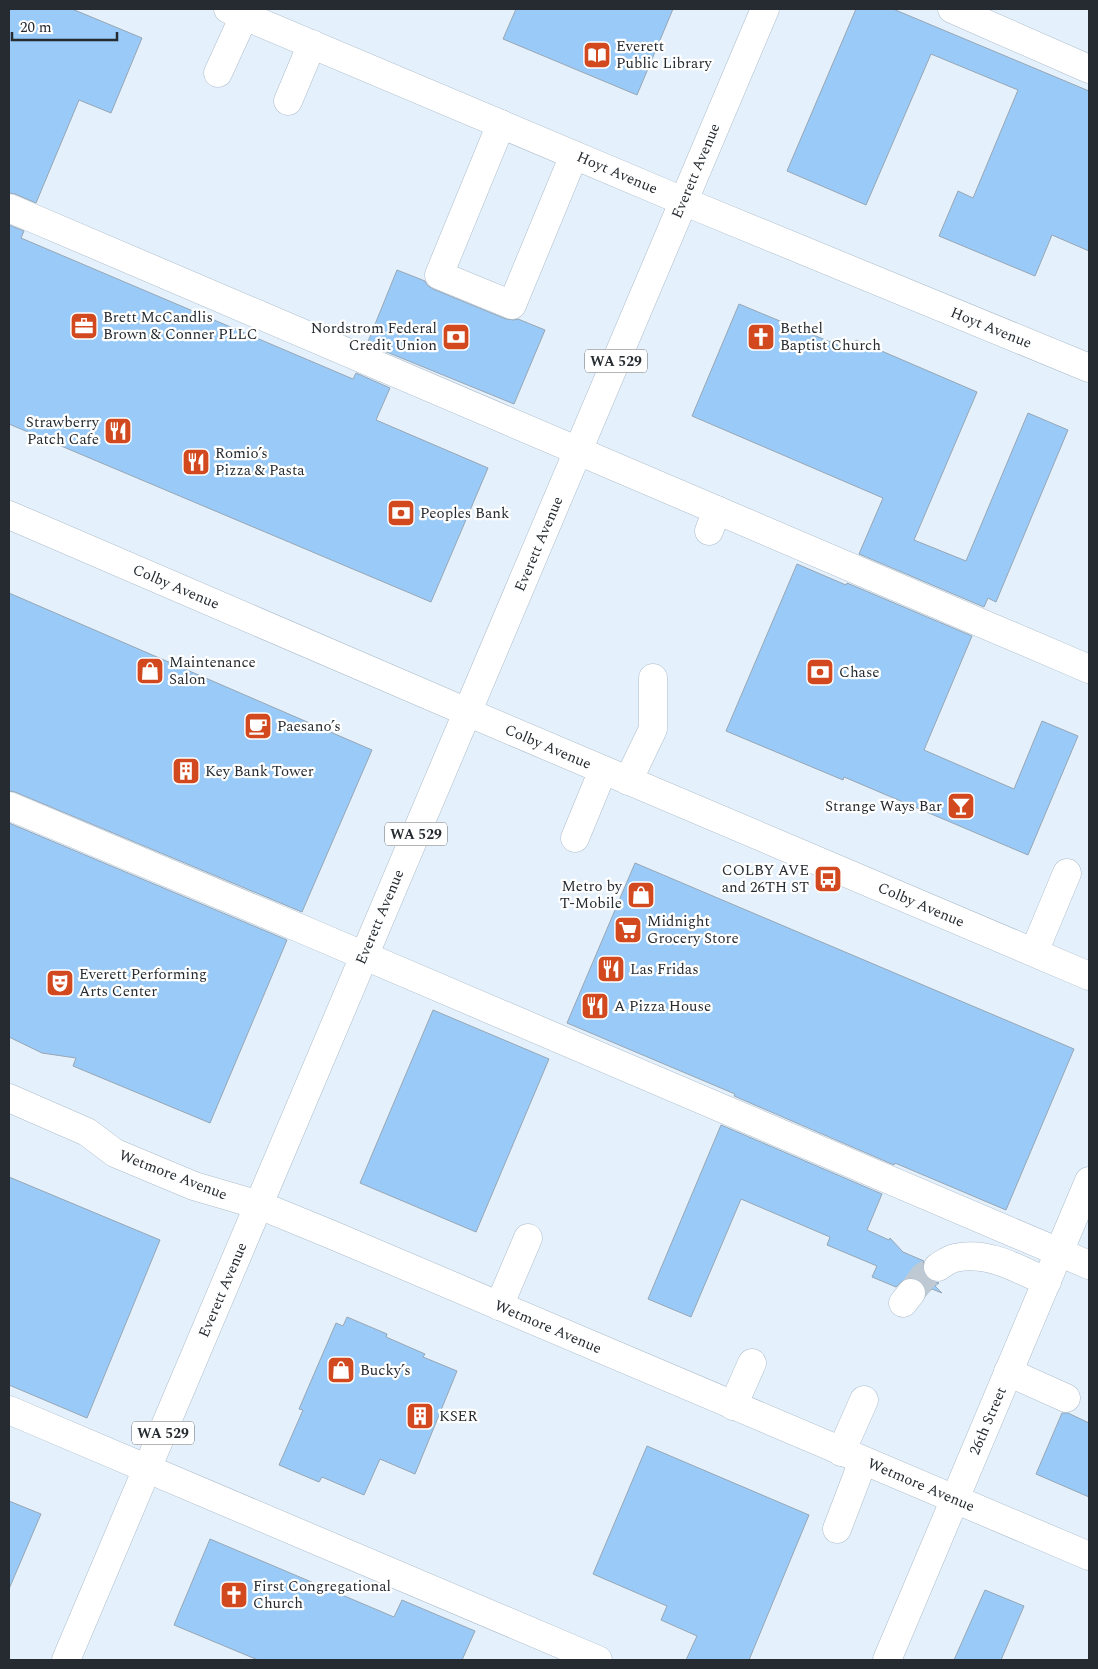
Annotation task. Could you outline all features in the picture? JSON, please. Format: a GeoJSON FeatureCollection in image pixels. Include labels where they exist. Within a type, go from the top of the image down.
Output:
{"type":"FeatureCollection","features":[{"type":"Feature","properties":{"kind":"main road","name":"Everett Avenue"},"geometry":{"type":"LineString","coordinates":[[66,1660],[765,9]]}},
{"type":"Feature","properties":{"kind":"main road"},"geometry":{"type":"LineString","coordinates":[[952,9],[1089,69]]}},
{"type":"Feature","properties":{"kind":"main road","name":"Hoyt Avenue"},"geometry":{"type":"LineString","coordinates":[[236,12],[684,201],[1089,368]]}},
{"type":"Feature","properties":{"kind":"main road"},"geometry":{"type":"LineString","coordinates":[[218,73],[236,12]]}},
{"type":"Feature","properties":{"kind":"main road"},"geometry":{"type":"LineString","coordinates":[[288,101],[312,44]]}},
{"type":"Feature","properties":{"kind":"main road"},"geometry":{"type":"LineString","coordinates":[[501,124],[439,275],[512,305],[574,155]]}},
{"type":"Feature","properties":{"kind":"main road"},"geometry":{"type":"LineString","coordinates":[[9,208],[70,225],[308,324],[578,451],[713,520],[1023,652],[1089,669]]}},
{"type":"Feature","properties":{"kind":"main road","name":"Colby Avenue"},"geometry":{"type":"LineString","coordinates":[[9,515],[628,781],[1089,976]]}},
{"type":"Feature","properties":{"kind":"main road"},"geometry":{"type":"LineString","coordinates":[[628,781],[653,729],[653,678]]}},
{"type":"Feature","properties":{"kind":"main road"},"geometry":{"type":"LineString","coordinates":[[575,838],[603,770]]}},
{"type":"Feature","properties":{"kind":"main road"},"geometry":{"type":"LineString","coordinates":[[9,806],[364,956],[503,1006],[601,1069],[1089,1265]]}},
{"type":"Feature","properties":{"kind":"main road"},"geometry":{"type":"LineString","coordinates":[[1034,952],[1067,873]]}},
{"type":"Feature","properties":{"kind":"main road","name":"Wetmore Avenue"},"geometry":{"type":"LineString","coordinates":[[9,1098],[87,1132],[115,1153],[194,1186],[259,1205],[1089,1556]]}},
{"type":"Feature","properties":{"kind":"main road","name":"26th Street"},"geometry":{"type":"LineString","coordinates":[[887,1660],[1089,1181]]}},
{"type":"Feature","properties":{"kind":"main road"},"geometry":{"type":"LineString","coordinates":[[500,1306],[528,1238]]}},
{"type":"Feature","properties":{"kind":"main road"},"geometry":{"type":"LineString","coordinates":[[938,1267],[954,1258],[980,1256],[1001,1262],[1047,1282]]}},
{"type":"Feature","properties":{"kind":"main road"},"geometry":{"type":"LineString","coordinates":[[733,1406],[752,1363]]}},
{"type":"Feature","properties":{"kind":"main road"},"geometry":{"type":"LineString","coordinates":[[1008,1372],[1066,1398]]}},
{"type":"Feature","properties":{"kind":"main road"},"geometry":{"type":"LineString","coordinates":[[837,1529],[864,1400]]}},
{"type":"Feature","properties":{"kind":"main road"},"geometry":{"type":"LineString","coordinates":[[13,1417],[148,1468],[515,1637],[598,1660]]}},
{"type":"Feature","properties":{"kind":"building"},"geometry":{"type":"Polygon","coordinates":[[[9,9],[72,9],[142,38],[111,113],[79,100],[36,203],[9,193],[9,9]]]}},
{"type":"Feature","properties":{"kind":"building","name":"Everett Public Library"},"geometry":{"type":"Polygon","coordinates":[[[516,9],[673,9],[637,95],[503,39],[516,9]]]}},
{"type":"Feature","properties":{"kind":"building"},"geometry":{"type":"Polygon","coordinates":[[[856,9],[893,9],[1089,91],[1089,251],[1052,235],[1035,276],[939,236],[958,191],[973,198],[1018,90],[931,54],[866,205],[787,171],[856,9]]]}},
{"type":"Feature","properties":{"kind":"building"},"geometry":{"type":"Polygon","coordinates":[[[9,225],[24,231],[21,238],[353,379],[356,373],[390,388],[376,420],[488,468],[431,602],[9,424],[9,225]]]}},
{"type":"Feature","properties":{"kind":"building","name":"Nordstrom Federal Credit Union"},"geometry":{"type":"Polygon","coordinates":[[[397,270],[425,281],[433,289],[506,319],[518,319],[545,330],[514,404],[367,344],[397,270]]]}},
{"type":"Feature","properties":{"kind":"building"},"geometry":{"type":"Polygon","coordinates":[[[739,304],[852,351],[856,340],[977,392],[914,540],[966,561],[1028,413],[1068,430],[996,602],[988,598],[984,607],[859,554],[883,498],[692,416],[739,304]]]}},
{"type":"Feature","properties":{"kind":"building"},"geometry":{"type":"Polygon","coordinates":[[[797,564],[972,636],[924,750],[1014,789],[1042,721],[1078,736],[1028,855],[844,777],[843,780],[726,731],[797,564]]]}},
{"type":"Feature","properties":{"kind":"building","name":"Key Bank Tower"},"geometry":{"type":"Polygon","coordinates":[[[9,593],[372,750],[302,912],[9,791],[9,593]]]}},
{"type":"Feature","properties":{"kind":"building"},"geometry":{"type":"Polygon","coordinates":[[[9,823],[287,940],[210,1123],[73,1066],[76,1058],[42,1053],[9,1037],[9,823]]]}},
{"type":"Feature","properties":{"kind":"building"},"geometry":{"type":"Polygon","coordinates":[[[635,863],[1074,1049],[1006,1210],[895,1163],[894,1165],[734,1096],[735,1094],[567,1023],[635,863]]]}},
{"type":"Feature","properties":{"kind":"building"},"geometry":{"type":"Polygon","coordinates":[[[433,1010],[549,1059],[476,1232],[360,1183],[433,1010]]]}},
{"type":"Feature","properties":{"kind":"building"},"geometry":{"type":"Polygon","coordinates":[[[721,1125],[882,1194],[867,1230],[889,1240],[890,1238],[903,1252],[924,1261],[922,1268],[925,1275],[930,1281],[939,1283],[935,1286],[942,1293],[932,1289],[926,1294],[925,1287],[921,1281],[914,1278],[905,1279],[896,1287],[872,1277],[877,1266],[827,1245],[830,1237],[741,1199],[691,1317],[648,1299],[721,1125]]]}},
{"type":"Feature","properties":{"kind":"building"},"geometry":{"type":"Polygon","coordinates":[[[9,1177],[160,1240],[87,1418],[9,1385],[9,1177]]]}},
{"type":"Feature","properties":{"kind":"building"},"geometry":{"type":"Polygon","coordinates":[[[347,1317],[387,1334],[386,1337],[425,1354],[423,1357],[457,1371],[415,1474],[380,1459],[364,1495],[322,1477],[319,1482],[279,1465],[303,1410],[299,1409],[336,1323],[343,1326],[347,1317]]]}},
{"type":"Feature","properties":{"kind":"building"},"geometry":{"type":"Polygon","coordinates":[[[1062,1413],[1068,1413],[1089,1423],[1089,1497],[1036,1474],[1062,1413]]]}},
{"type":"Feature","properties":{"kind":"building"},"geometry":{"type":"Polygon","coordinates":[[[647,1446],[809,1515],[749,1660],[686,1660],[697,1636],[661,1620],[667,1606],[593,1574],[647,1446]]]}},
{"type":"Feature","properties":{"kind":"building"},"geometry":{"type":"Polygon","coordinates":[[[9,1501],[41,1514],[9,1589],[9,1501]]]}},
{"type":"Feature","properties":{"kind":"building"},"geometry":{"type":"Polygon","coordinates":[[[210,1539],[394,1617],[402,1600],[475,1631],[462,1660],[258,1660],[174,1625],[210,1539]]]}},
{"type":"Feature","properties":{"kind":"building"},"geometry":{"type":"Polygon","coordinates":[[[985,1590],[1024,1606],[1001,1660],[954,1660],[985,1590]]]}},
{"type":"Feature","properties":{"kind":"tunnel"},"geometry":{"type":"LineString","coordinates":[[911,1293],[924,1276],[938,1267]]}},
{"type":"Feature","properties":{"kind":"place","name":"Everett Public Library"},"geometry":{"type":"Point","coordinates":[597,55]}},
{"type":"Feature","properties":{"kind":"place","name":"Brett McCandlis Brown & Conner PLLC"},"geometry":{"type":"Point","coordinates":[84,326]}},
{"type":"Feature","properties":{"kind":"place","name":"Nordstrom Federal Credit Union"},"geometry":{"type":"Point","coordinates":[456,337]}},
{"type":"Feature","properties":{"kind":"place","name":"Bethel Baptist Church"},"geometry":{"type":"Point","coordinates":[761,337]}},
{"type":"Feature","properties":{"kind":"place","name":"Strawberry Patch Cafe"},"geometry":{"type":"Point","coordinates":[118,431]}},
{"type":"Feature","properties":{"kind":"place","name":"Romio’s Pizza & Pasta"},"geometry":{"type":"Point","coordinates":[196,462]}},
{"type":"Feature","properties":{"kind":"place","name":"Peoples Bank"},"geometry":{"type":"Point","coordinates":[401,513]}},
{"type":"Feature","properties":{"kind":"place","name":"Maintenance Salon"},"geometry":{"type":"Point","coordinates":[150,671]}},
{"type":"Feature","properties":{"kind":"place","name":"Chase"},"geometry":{"type":"Point","coordinates":[820,672]}},
{"type":"Feature","properties":{"kind":"place","name":"Paesano’s"},"geometry":{"type":"Point","coordinates":[258,726]}},
{"type":"Feature","properties":{"kind":"place","name":"Key Bank Tower"},"geometry":{"type":"Point","coordinates":[186,771]}},
{"type":"Feature","properties":{"kind":"place","name":"Strange Ways Bar"},"geometry":{"type":"Point","coordinates":[961,806]}},
{"type":"Feature","properties":{"kind":"place","name":"COLBY AVE and 26TH ST"},"geometry":{"type":"Point","coordinates":[828,879]}},
{"type":"Feature","properties":{"kind":"place","name":"Metro by T-Mobile"},"geometry":{"type":"Point","coordinates":[641,895]}},
{"type":"Feature","properties":{"kind":"place","name":"Midnight Grocery Store"},"geometry":{"type":"Point","coordinates":[628,930]}},
{"type":"Feature","properties":{"kind":"place","name":"Las Fridas"},"geometry":{"type":"Point","coordinates":[611,969]}},
{"type":"Feature","properties":{"kind":"place","name":"Everett Performing Arts Center"},"geometry":{"type":"Point","coordinates":[60,983]}},
{"type":"Feature","properties":{"kind":"place","name":"A Pizza House"},"geometry":{"type":"Point","coordinates":[595,1006]}},
{"type":"Feature","properties":{"kind":"place","name":"Bucky’s"},"geometry":{"type":"Point","coordinates":[341,1370]}},
{"type":"Feature","properties":{"kind":"place","name":"KSER"},"geometry":{"type":"Point","coordinates":[420,1416]}},
{"type":"Feature","properties":{"kind":"place","name":"First Congregational Church"},"geometry":{"type":"Point","coordinates":[234,1595]}}]}
